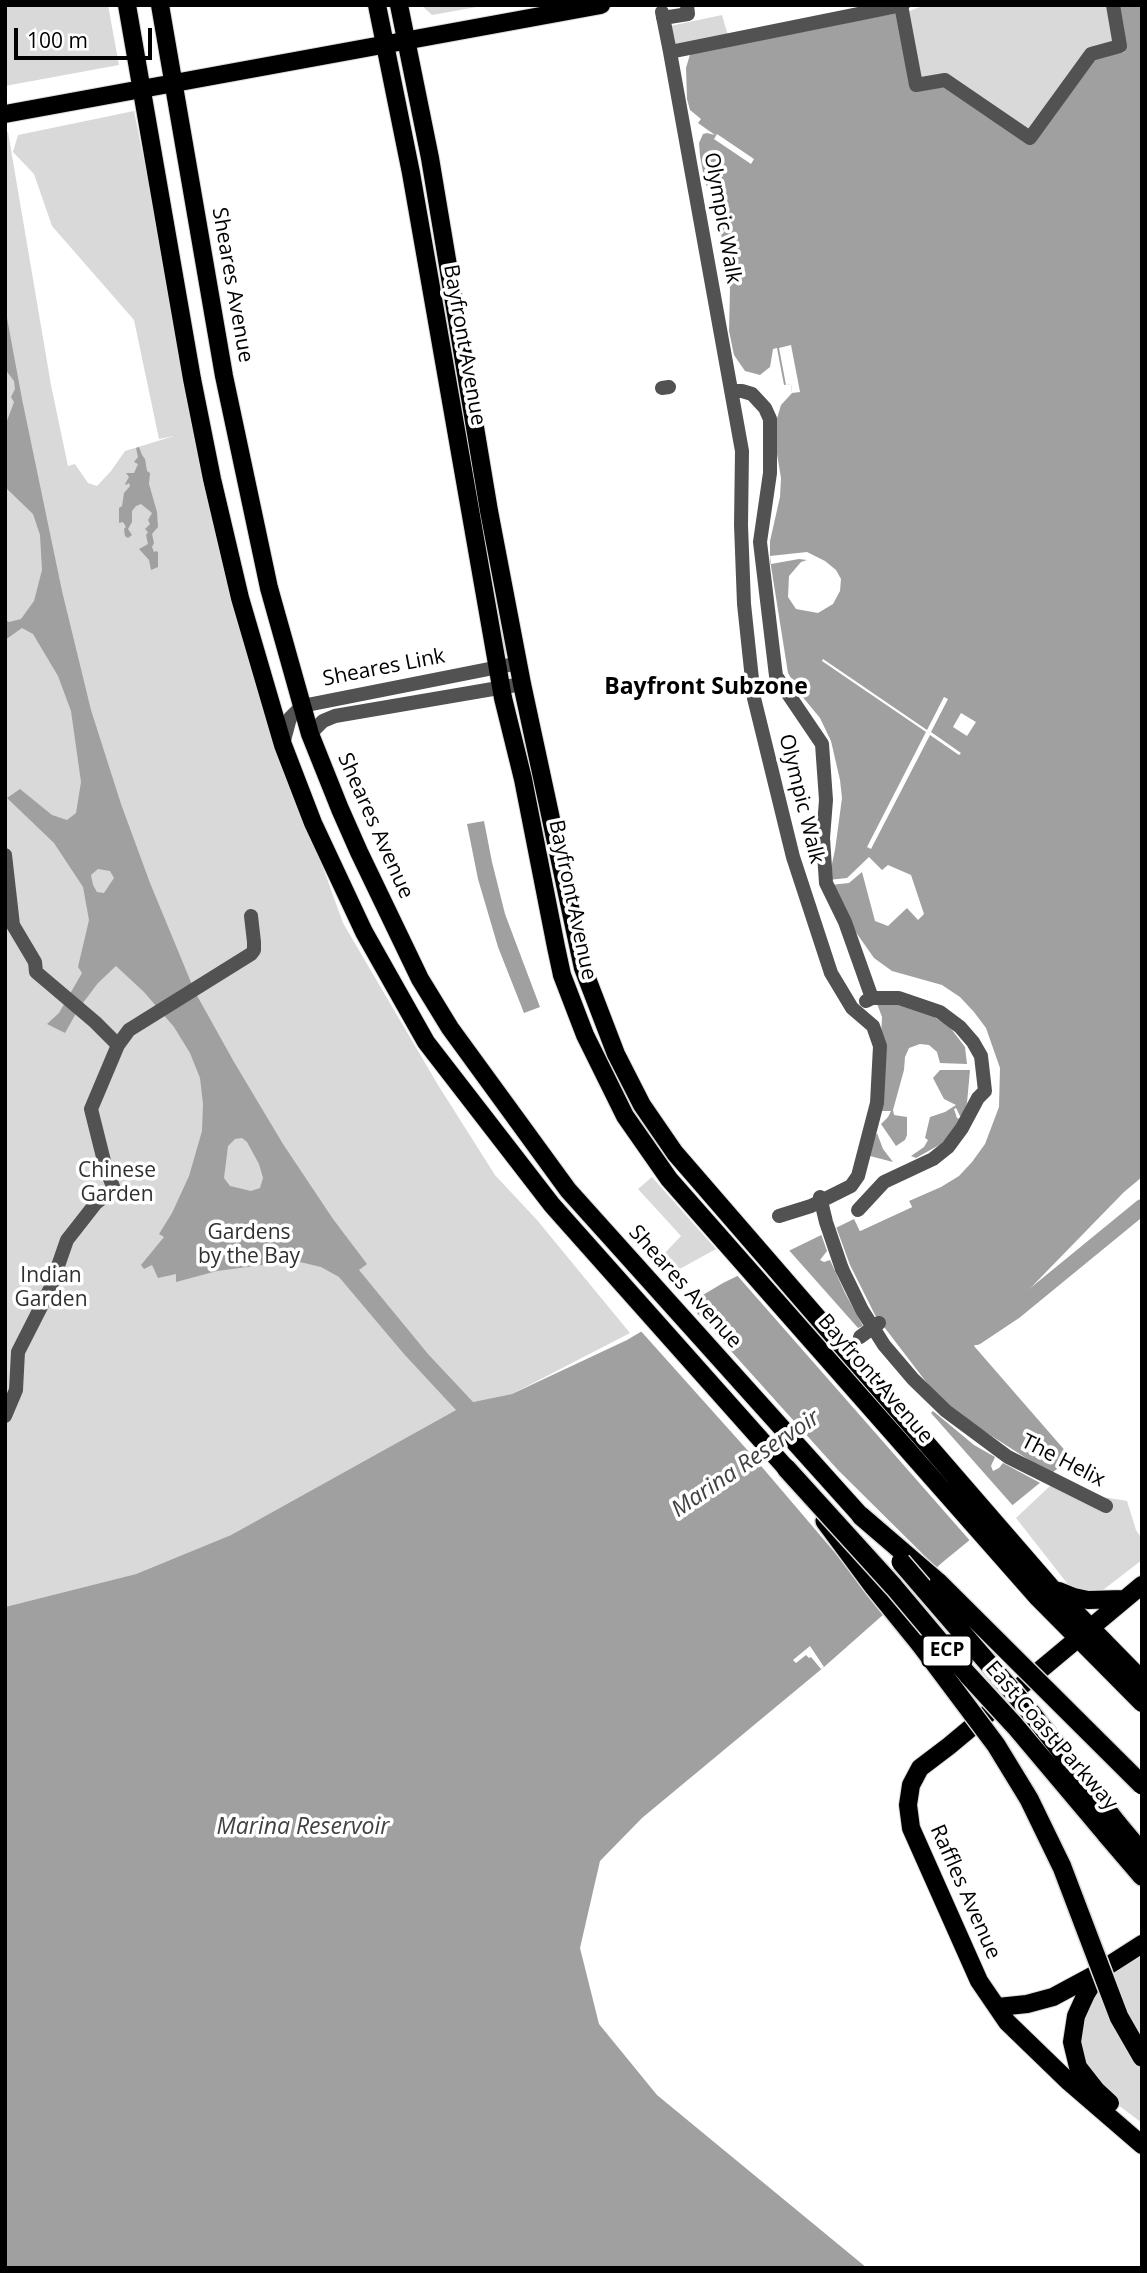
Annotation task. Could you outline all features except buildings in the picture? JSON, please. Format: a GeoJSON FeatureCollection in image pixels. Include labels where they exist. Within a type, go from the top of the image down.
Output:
{"type":"FeatureCollection","features":[{"type":"Feature","properties":{"kind":"highway"},"geometry":{"type":"LineString","coordinates":[[786,1468],[874,1587],[953,1685],[996,1745],[1029,1799],[1062,1867],[1119,2017],[1142,2057]]}},
{"type":"Feature","properties":{"kind":"highway","name":"East Coast Parkway"},"geometry":{"type":"LineString","coordinates":[[786,1468],[894,1587],[1142,1876]]}},
{"type":"Feature","properties":{"kind":"highway"},"geometry":{"type":"LineString","coordinates":[[861,1516],[939,1583],[1142,1785]]}},
{"type":"Feature","properties":{"kind":"highway","name":"East Coast Parkway"},"geometry":{"type":"LineString","coordinates":[[861,1516],[1014,1693],[1142,1853]]}},
{"type":"Feature","properties":{"kind":"main road"},"geometry":{"type":"LineString","coordinates":[[127,5],[212,479],[240,598],[283,746],[313,823],[364,932],[426,1042],[552,1205],[786,1468]]}},
{"type":"Feature","properties":{"kind":"main road","name":"Sheares Avenue"},"geometry":{"type":"LineString","coordinates":[[160,5],[224,376],[269,588],[310,734],[340,809],[420,979],[450,1028],[568,1190],[861,1516]]}},
{"type":"Feature","properties":{"kind":"main road","name":"Bayfront Avenue"},"geometry":{"type":"LineString","coordinates":[[377,5],[411,173],[500,687],[523,779],[562,975],[585,1035],[619,1105],[669,1179],[1084,1633]]}},
{"type":"Feature","properties":{"kind":"main road","name":"Bayfront Avenue"},"geometry":{"type":"LineString","coordinates":[[399,5],[430,159],[489,511],[522,684],[583,968],[606,1030],[637,1096],[685,1165],[1044,1592]]}},
{"type":"Feature","properties":{"kind":"main road"},"geometry":{"type":"LineString","coordinates":[[5,114],[601,5]]}},
{"type":"Feature","properties":{"kind":"main road","name":"Raffles Avenue"},"geometry":{"type":"LineString","coordinates":[[1142,1585],[920,1768],[911,1785],[908,1805],[911,1828],[979,1981],[1002,2014],[1069,2082],[1142,2145]]}},
{"type":"Feature","properties":{"kind":"main road"},"geometry":{"type":"LineString","coordinates":[[1044,1592],[1088,1600],[1124,1599]]}},
{"type":"Feature","properties":{"kind":"main road"},"geometry":{"type":"LineString","coordinates":[[1084,1633],[1142,1680]]}},
{"type":"Feature","properties":{"kind":"main road"},"geometry":{"type":"LineString","coordinates":[[1084,1633],[1142,1703]]}},
{"type":"Feature","properties":{"kind":"main road"},"geometry":{"type":"LineString","coordinates":[[1002,2014],[1053,1997],[1142,1944]]}},
{"type":"Feature","properties":{"kind":"main road"},"geometry":{"type":"LineString","coordinates":[[1101,1970],[1076,2016],[1074,2053],[1078,2067],[1096,2090],[1142,2130]]}},
{"type":"Feature","properties":{"kind":"street","name":"Olympic Walk"},"geometry":{"type":"LineString","coordinates":[[687,5],[688,14],[663,15],[742,451],[744,604],[754,698],[793,857],[831,973],[852,1008],[873,1026],[880,1046],[877,1103],[858,1176],[851,1186],[811,1206],[779,1216]]}},
{"type":"Feature","properties":{"kind":"street"},"geometry":{"type":"LineString","coordinates":[[670,52],[902,5],[916,85],[945,80],[1030,138],[1091,54],[1120,46],[1113,5]]}},
{"type":"Feature","properties":{"kind":"street","name":"Olympic Walk"},"geometry":{"type":"LineString","coordinates":[[732,391],[752,394],[759,400],[770,419],[770,473],[760,542],[776,676],[822,744],[826,800],[823,838],[826,883],[845,922],[872,998]]}},
{"type":"Feature","properties":{"kind":"street","name":"Sheares Link"},"geometry":{"type":"LineString","coordinates":[[283,746],[290,718],[302,706],[519,663]]}},
{"type":"Feature","properties":{"kind":"street","name":"Sheares Link"},"geometry":{"type":"LineString","coordinates":[[310,734],[323,721],[335,716],[522,684]]}},
{"type":"Feature","properties":{"kind":"street"},"geometry":{"type":"LineString","coordinates":[[5,855],[13,925],[35,962],[36,972],[118,1045]]}},
{"type":"Feature","properties":{"kind":"street"},"geometry":{"type":"LineString","coordinates":[[5,1416],[16,1390],[11,1355],[25,1336],[50,1289],[67,1240],[96,1203],[114,1189],[91,1109],[118,1045],[129,1030],[254,950],[251,916]]}},
{"type":"Feature","properties":{"kind":"street"},"geometry":{"type":"LineString","coordinates":[[852,1008],[872,998],[899,998],[940,1012],[960,1027],[981,1056],[985,1091],[948,1147],[933,1159],[884,1182],[858,1210]]}},
{"type":"Feature","properties":{"kind":"street","name":"The Helix"},"geometry":{"type":"LineString","coordinates":[[820,1197],[838,1245],[843,1271],[877,1325],[884,1345],[934,1393],[946,1411],[1004,1449],[1087,1498],[1106,1506]]}},
{"type":"Feature","properties":{"kind":"street"},"geometry":{"type":"LineString","coordinates":[[860,1337],[877,1325]]}},
{"type":"Feature","properties":{"kind":"green space"},"geometry":{"type":"Polygon","coordinates":[[[5,5],[108,5],[119,65],[5,86],[5,5]]]}},
{"type":"Feature","properties":{"kind":"green space"},"geometry":{"type":"Polygon","coordinates":[[[421,5],[488,5],[432,15],[421,5]]]}},
{"type":"Feature","properties":{"kind":"green space"},"geometry":{"type":"Polygon","coordinates":[[[925,5],[1108,5],[1115,45],[1029,132],[919,80],[907,12],[925,5]]]}},
{"type":"Feature","properties":{"kind":"green space"},"geometry":{"type":"Polygon","coordinates":[[[722,15],[730,42],[670,52],[670,26],[722,15]]]}},
{"type":"Feature","properties":{"kind":"green space","name":"Gardens by the Bay"},"geometry":{"type":"Polygon","coordinates":[[[134,111],[199,429],[263,701],[343,923],[438,1085],[495,1175],[537,1220],[630,1333],[512,1394],[473,1402],[456,1410],[231,1535],[136,1574],[5,1607],[5,133],[8,132],[51,385],[68,466],[75,464],[88,483],[97,486],[125,451],[174,436],[159,439],[134,320],[52,226],[34,174],[13,152],[18,135],[134,111]]]}},
{"type":"Feature","properties":{"kind":"green space"},"geometry":{"type":"Polygon","coordinates":[[[472,443],[507,652],[504,653],[483,548],[479,504],[467,444],[472,443]]]}},
{"type":"Feature","properties":{"kind":"green space"},"geometry":{"type":"Polygon","coordinates":[[[652,1177],[716,1249],[676,1271],[662,1256],[681,1236],[638,1189],[652,1177]]]}},
{"type":"Feature","properties":{"kind":"green space"},"geometry":{"type":"Polygon","coordinates":[[[1051,1485],[1074,1492],[1127,1501],[1136,1530],[1142,1539],[1142,1560],[1099,1593],[1092,1595],[1070,1587],[1016,1518],[1051,1485]]]}},
{"type":"Feature","properties":{"kind":"green space"},"geometry":{"type":"Polygon","coordinates":[[[1142,1945],[1142,2123],[1113,2101],[1079,2057],[1078,2009],[1096,1980],[1142,1945]]]}},
{"type":"Feature","properties":{"kind":"water","name":"Marina Reservoir"},"geometry":{"type":"Polygon","coordinates":[[[1117,5],[1142,5],[1142,1177],[1124,1192],[974,1346],[1068,1454],[1068,1460],[944,1561],[824,1667],[642,1818],[600,1861],[580,1948],[599,2024],[657,2095],[867,2268],[5,2268],[5,1607],[136,1574],[231,1535],[456,1410],[339,1277],[321,1267],[285,1262],[217,1271],[176,1282],[176,1274],[158,1278],[152,1265],[144,1269],[141,1265],[164,1237],[159,1234],[189,1176],[202,1131],[200,1078],[190,1053],[174,1027],[144,992],[116,966],[98,983],[65,1033],[47,1024],[59,1013],[82,973],[78,967],[89,920],[83,887],[54,843],[7,798],[20,789],[52,815],[67,820],[76,813],[81,782],[71,711],[58,676],[33,634],[22,628],[5,640],[5,620],[9,622],[21,619],[34,601],[42,570],[40,535],[33,514],[5,487],[5,426],[14,402],[11,397],[15,389],[14,381],[5,369],[5,307],[62,591],[91,710],[150,883],[195,992],[283,1144],[367,1264],[359,1270],[428,1354],[473,1402],[512,1394],[627,1340],[723,1283],[854,1219],[860,1231],[912,1207],[909,1201],[959,1176],[972,1162],[985,1144],[999,1107],[1000,1068],[986,1028],[974,1012],[960,997],[942,985],[892,971],[874,958],[848,921],[828,882],[842,798],[840,780],[831,741],[820,718],[801,695],[788,673],[770,560],[770,541],[780,497],[781,478],[775,425],[781,405],[792,393],[791,384],[784,385],[777,348],[773,349],[770,367],[760,375],[745,371],[734,355],[729,331],[730,289],[716,202],[705,183],[700,156],[699,143],[703,134],[715,135],[698,123],[701,119],[690,110],[686,68],[691,51],[898,13],[912,90],[944,85],[1031,144],[1093,58],[1125,52],[1117,5]],[[98,869],[91,875],[93,885],[97,892],[104,893],[114,878],[110,871],[98,869]],[[242,1138],[235,1139],[228,1146],[224,1178],[230,1186],[251,1191],[260,1188],[263,1178],[259,1164],[242,1138]]]}},
{"type":"Feature","properties":{"kind":"water"},"geometry":{"type":"Polygon","coordinates":[[[139,447],[150,473],[149,484],[157,512],[158,527],[152,534],[152,547],[154,552],[158,553],[158,567],[151,570],[149,560],[139,549],[148,544],[148,532],[145,529],[150,524],[148,520],[152,513],[141,504],[136,506],[132,511],[132,522],[128,529],[132,535],[128,538],[125,536],[126,527],[123,522],[119,523],[119,508],[122,506],[124,493],[130,486],[129,483],[125,484],[129,477],[126,473],[134,473],[138,464],[134,462],[138,457],[136,448],[139,447]]]}},
{"type":"Feature","properties":{"kind":"water"},"geometry":{"type":"Polygon","coordinates":[[[484,821],[505,914],[540,1007],[524,1013],[498,947],[478,879],[467,824],[484,821]]]}},
{"type":"Feature","properties":{"kind":"water"},"geometry":{"type":"Polygon","coordinates":[[[894,1000],[925,1014],[926,1012],[949,1026],[965,1047],[967,1064],[940,1063],[937,1052],[929,1045],[920,1044],[909,1048],[893,1110],[894,1115],[907,1117],[907,1135],[905,1140],[896,1146],[881,1124],[891,1111],[877,1111],[882,1017],[876,1001],[894,1000]]]}},
{"type":"Feature","properties":{"kind":"water"},"geometry":{"type":"Polygon","coordinates":[[[940,1070],[970,1070],[967,1103],[962,1116],[954,1109],[960,1119],[952,1133],[941,1144],[916,1158],[911,1156],[924,1147],[928,1140],[925,1138],[930,1117],[956,1105],[944,1099],[933,1078],[940,1070]]]}},
{"type":"Feature","properties":{"kind":"water"},"geometry":{"type":"Polygon","coordinates":[[[877,1133],[883,1149],[893,1162],[866,1155],[877,1133]]]}},
{"type":"Feature","properties":{"kind":"pier"},"geometry":{"type":"Polygon","coordinates":[[[717,134],[754,159],[751,164],[714,139],[717,134]]]}},
{"type":"Feature","properties":{"kind":"pier"},"geometry":{"type":"Polygon","coordinates":[[[791,345],[800,392],[792,393],[791,384],[786,385],[779,348],[791,345]]]}},
{"type":"Feature","properties":{"kind":"pier"},"geometry":{"type":"Polygon","coordinates":[[[807,552],[825,561],[836,570],[841,579],[840,591],[833,604],[818,613],[796,609],[788,597],[789,576],[801,562],[807,560],[771,564],[770,556],[807,552]]]}},
{"type":"Feature","properties":{"kind":"pier"},"geometry":{"type":"Polygon","coordinates":[[[823,659],[927,730],[944,697],[948,699],[931,732],[961,753],[959,755],[930,735],[871,849],[867,847],[926,732],[822,661],[823,659]]]}},
{"type":"Feature","properties":{"kind":"pier"},"geometry":{"type":"Polygon","coordinates":[[[961,713],[976,722],[967,736],[953,727],[961,713]]]}},
{"type":"Feature","properties":{"kind":"pier"},"geometry":{"type":"Polygon","coordinates":[[[869,857],[882,870],[888,865],[911,875],[924,914],[918,920],[907,908],[888,926],[875,921],[862,872],[849,883],[830,885],[828,880],[847,878],[869,857]]]}},
{"type":"Feature","properties":{"kind":"pier"},"geometry":{"type":"Polygon","coordinates":[[[909,1201],[912,1207],[860,1231],[857,1225],[861,1226],[907,1205],[909,1201]]]}},
{"type":"Feature","properties":{"kind":"pier"},"geometry":{"type":"Polygon","coordinates":[[[835,1224],[850,1265],[875,1315],[930,1387],[959,1415],[1054,1476],[1044,1485],[1003,1463],[993,1471],[991,1466],[995,1457],[974,1445],[933,1411],[931,1413],[1015,1508],[972,1543],[735,1273],[787,1248],[858,1328],[863,1326],[830,1260],[820,1260],[827,1251],[820,1231],[835,1224]]]}},
{"type":"Feature","properties":{"kind":"pier"},"geometry":{"type":"Polygon","coordinates":[[[686,1301],[838,1470],[939,1570],[888,1615],[750,1453],[639,1329],[686,1301]]]}},
{"type":"Feature","properties":{"kind":"pier"},"geometry":{"type":"Polygon","coordinates":[[[810,1646],[824,1667],[821,1669],[806,1655],[796,1663],[793,1660],[810,1646]]]}},
{"type":"Feature","properties":{"kind":"waterway","name":"Marina Reservoir"},"geometry":{"type":"LineString","coordinates":[[976,1337],[1015,1311],[1142,1207]]}},
{"type":"Feature","properties":{"kind":"tunnel"},"geometry":{"type":"LineString","coordinates":[[5,1464],[13,1488],[12,1511],[15,1520]]}},
{"type":"Feature","properties":{"kind":"tunnel"},"geometry":{"type":"LineString","coordinates":[[22,1542],[25,1548]]}},
{"type":"Feature","properties":{"kind":"district","name":"Bayfront Subzone"},"geometry":{"type":"Point","coordinates":[706,687]}},
{"type":"Feature","properties":{"kind":"park label","name":"Chinese Garden"},"geometry":{"type":"Point","coordinates":[117,1183]}},
{"type":"Feature","properties":{"kind":"park label","name":"Indian Garden"},"geometry":{"type":"Point","coordinates":[51,1288]}}]}
